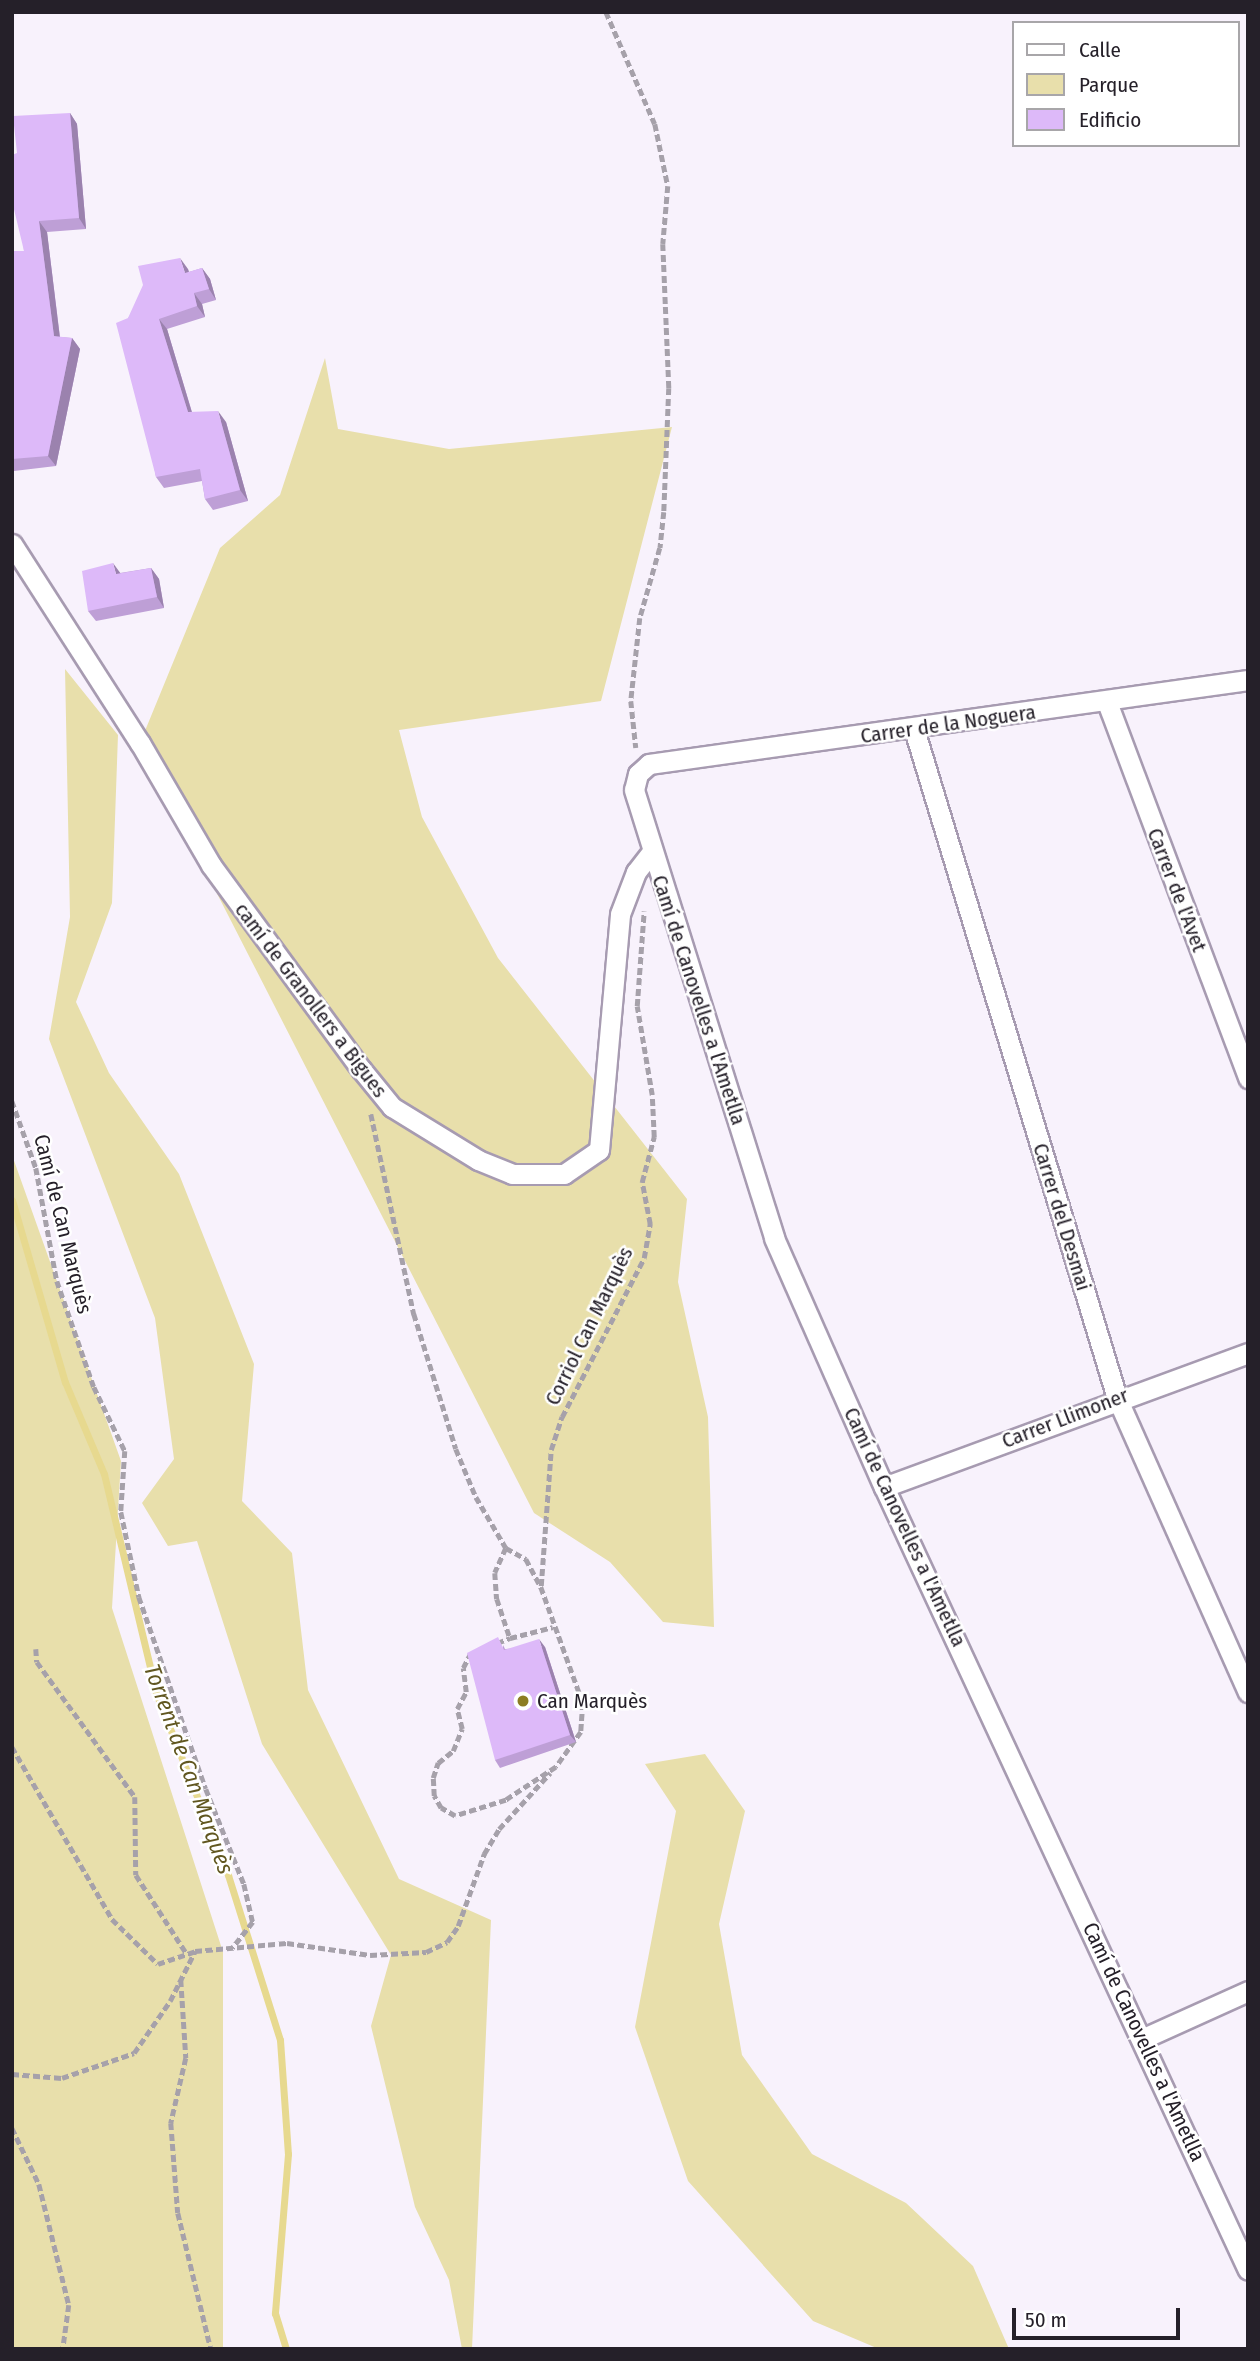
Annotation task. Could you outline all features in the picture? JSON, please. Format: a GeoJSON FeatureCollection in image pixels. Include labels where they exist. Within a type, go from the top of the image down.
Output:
{"type":"FeatureCollection","features":[{"type":"Feature","properties":{"kind":"street","name":"camí de Granollers a Bigues"},"geometry":{"type":"LineString","coordinates":[[12,544],[140,743],[211,864],[360,1069],[391,1107],[478,1160],[512,1174],[564,1174],[599,1150],[620,914],[636,872],[651,853]]}},
{"type":"Feature","properties":{"kind":"street","name":"Carrer de la Noguera"},"geometry":{"type":"LineString","coordinates":[[643,769],[1248,680]]}},
{"type":"Feature","properties":{"kind":"street","name":"Carrer de l'Avet"},"geometry":{"type":"LineString","coordinates":[[1107,702],[1248,1078]]}},
{"type":"Feature","properties":{"kind":"street","name":"Carrer del Desmai"},"geometry":{"type":"LineString","coordinates":[[915,729],[1117,1398],[1248,1692]]}},
{"type":"Feature","properties":{"kind":"street","name":"Camí de Canovelles a l'Ametlla"},"geometry":{"type":"LineString","coordinates":[[643,769],[634,790],[651,853],[676,916],[774,1238],[884,1487],[1144,2038],[1248,2270]]}},
{"type":"Feature","properties":{"kind":"street","name":"Carrer Llimoner"},"geometry":{"type":"LineString","coordinates":[[884,1487],[1117,1398],[1248,1353]]}},
{"type":"Feature","properties":{"kind":"street"},"geometry":{"type":"LineString","coordinates":[[1144,2038],[1248,1991]]}},
{"type":"Feature","properties":{"kind":"path"},"geometry":{"type":"LineString","coordinates":[[606,12],[654,124],[668,186],[663,244],[669,388],[665,498],[660,548],[640,618],[631,701],[643,769]]}},
{"type":"Feature","properties":{"kind":"path","name":"Corriol Can Marquès"},"geometry":{"type":"LineString","coordinates":[[541,1587],[551,1450],[562,1417],[644,1258],[650,1224],[642,1182],[653,1126],[638,1006],[644,912],[636,872]]}},
{"type":"Feature","properties":{"kind":"path","name":"Camí de Can Marquès"},"geometry":{"type":"LineString","coordinates":[[12,1101],[36,1168],[57,1281],[94,1387],[125,1451],[121,1512],[139,1597],[206,1789],[244,1884],[253,1922],[233,1948]]}},
{"type":"Feature","properties":{"kind":"path"},"geometry":{"type":"LineString","coordinates":[[12,1747],[112,1919],[158,1964],[195,1951],[288,1943],[353,1954],[426,1952],[447,1942],[458,1926],[484,1854],[499,1829],[556,1767],[581,1732],[583,1703],[541,1587],[526,1559],[506,1548],[476,1497],[452,1437],[411,1301],[379,1169],[370,1106]]}},
{"type":"Feature","properties":{"kind":"path"},"geometry":{"type":"LineString","coordinates":[[506,1548],[495,1573],[497,1599],[510,1638]]}},
{"type":"Feature","properties":{"kind":"path"},"geometry":{"type":"LineString","coordinates":[[489,1646],[554,1627]]}},
{"type":"Feature","properties":{"kind":"path"},"geometry":{"type":"LineString","coordinates":[[36,1649],[37,1662],[135,1797],[136,1875],[187,1954]]}},
{"type":"Feature","properties":{"kind":"path"},"geometry":{"type":"LineString","coordinates":[[479,1649],[465,1657],[466,1692],[457,1709],[462,1729],[453,1751],[438,1763],[433,1778],[434,1796],[441,1808],[455,1816],[506,1800],[556,1767]]}},
{"type":"Feature","properties":{"kind":"path"},"geometry":{"type":"LineString","coordinates":[[12,2074],[62,2078],[134,2053],[181,1980],[195,1951]]}},
{"type":"Feature","properties":{"kind":"path"},"geometry":{"type":"LineString","coordinates":[[181,1980],[186,2058],[171,2123],[177,2200],[211,2349]]}},
{"type":"Feature","properties":{"kind":"path"},"geometry":{"type":"LineString","coordinates":[[12,2128],[39,2184],[69,2305],[63,2349]]}},
{"type":"Feature","properties":{"kind":"green space"},"geometry":{"type":"Polygon","coordinates":[[[325,358],[338,429],[449,449],[672,427],[601,701],[399,730],[422,817],[498,958],[687,1199],[678,1282],[708,1417],[714,1627],[663,1622],[610,1562],[534,1513],[140,743],[220,548],[280,495],[325,358]]]}},
{"type":"Feature","properties":{"kind":"green space"},"geometry":{"type":"Polygon","coordinates":[[[65,669],[118,735],[112,903],[76,1002],[109,1073],[179,1174],[254,1364],[242,1501],[292,1553],[308,1690],[399,1879],[491,1920],[472,2349],[462,2349],[449,2280],[415,2207],[371,2026],[391,1955],[262,1744],[197,1541],[168,1546],[142,1503],[174,1459],[155,1318],[49,1039],[70,917],[65,669]]]}},
{"type":"Feature","properties":{"kind":"green space"},"geometry":{"type":"Polygon","coordinates":[[[12,1155],[121,1461],[112,1608],[223,1952],[223,2349],[12,2349],[12,1155]]]}},
{"type":"Feature","properties":{"kind":"green space"},"geometry":{"type":"Polygon","coordinates":[[[705,1754],[745,1811],[719,1924],[742,2055],[812,2154],[906,2203],[973,2266],[1009,2349],[879,2349],[813,2321],[688,2181],[635,2027],[676,1811],[645,1764],[705,1754]]]}},
{"type":"Feature","properties":{"kind":"building"},"geometry":{"type":"Polygon","coordinates":[[[70,113],[79,218],[39,221],[54,336],[72,338],[48,456],[12,459],[12,251],[24,251],[12,201],[12,155],[17,153],[13,116],[70,113]]]}},
{"type":"Feature","properties":{"kind":"building"},"geometry":{"type":"Polygon","coordinates":[[[180,258],[185,273],[202,268],[209,289],[194,293],[197,306],[159,319],[188,412],[218,411],[240,490],[205,499],[200,469],[156,477],[116,323],[128,318],[143,285],[138,266],[180,258]]]}},
{"type":"Feature","properties":{"kind":"building"},"geometry":{"type":"Polygon","coordinates":[[[113,563],[116,574],[151,568],[157,597],[88,611],[82,571],[113,563]]]}},
{"type":"Feature","properties":{"kind":"building","name":"Can Marquès"},"geometry":{"type":"Polygon","coordinates":[[[498,1637],[504,1650],[539,1639],[570,1735],[495,1760],[467,1653],[498,1637]]]}},
{"type":"Feature","properties":{"kind":"waterway","name":"Torrent de Can Marquès"},"geometry":{"type":"LineString","coordinates":[[12,1200],[65,1382],[104,1474],[156,1693],[228,1875],[280,2040],[288,2154],[275,2313],[286,2349]]}},
{"type":"Feature","properties":{"kind":"place","name":"Can Marquès"},"geometry":{"type":"Point","coordinates":[523,1701]}}]}
